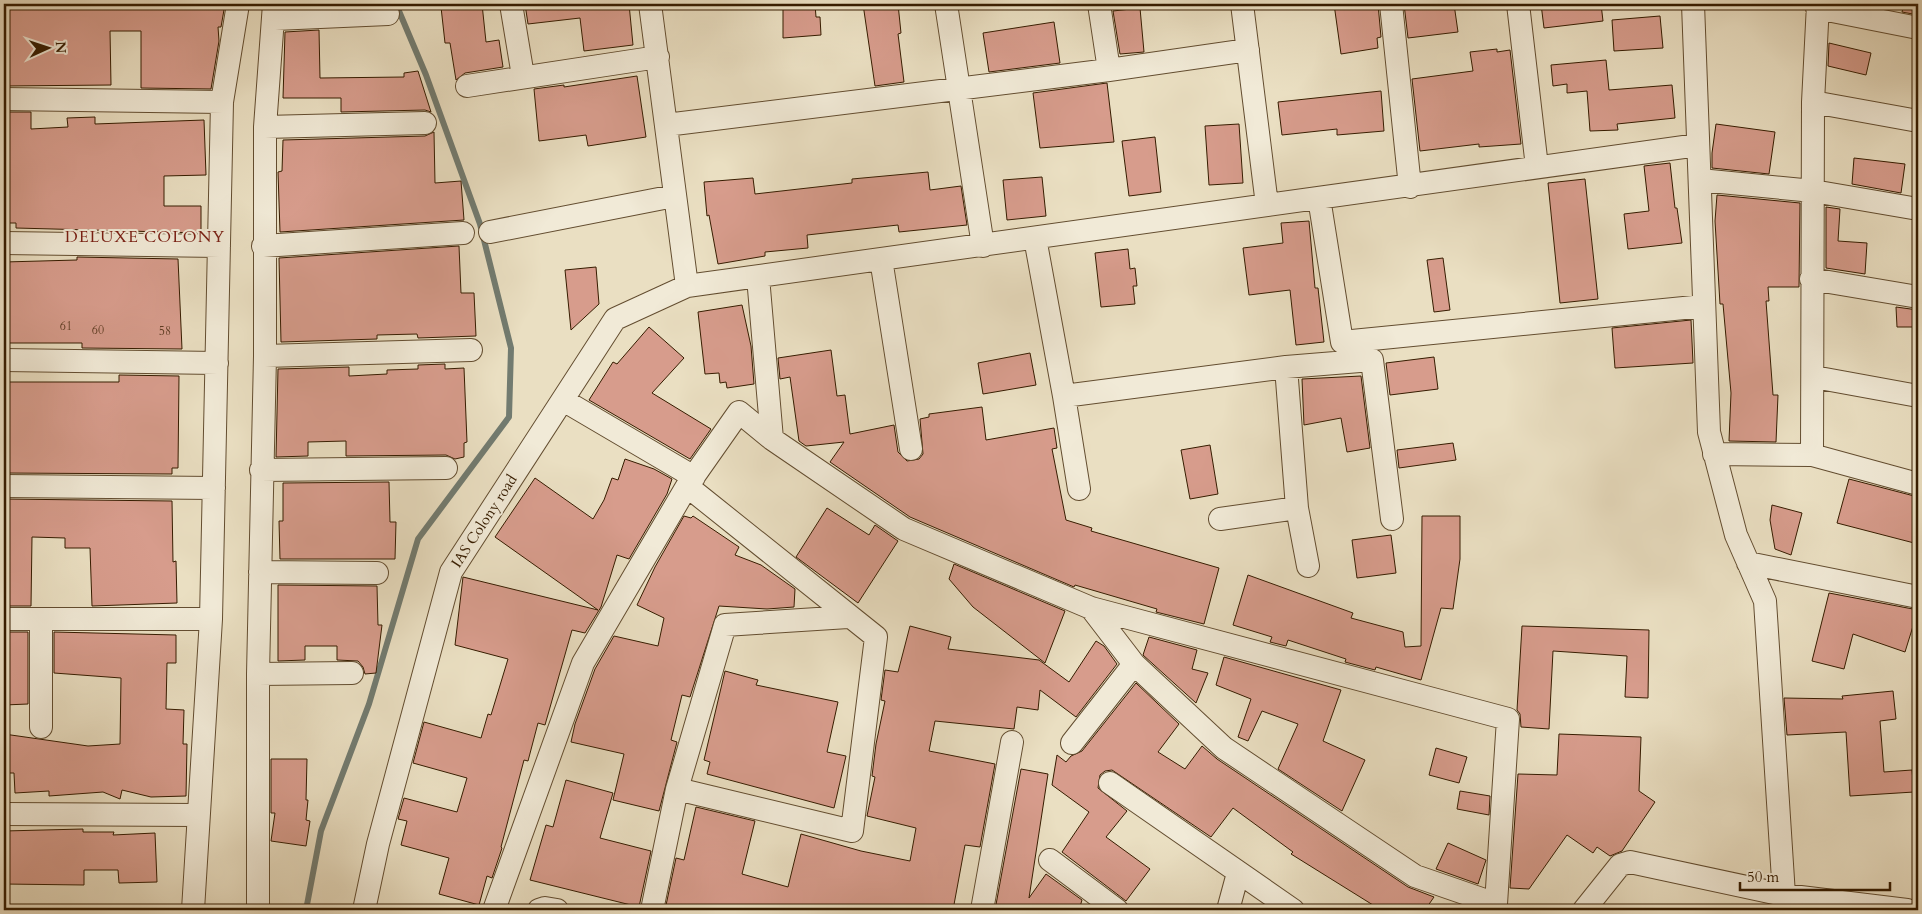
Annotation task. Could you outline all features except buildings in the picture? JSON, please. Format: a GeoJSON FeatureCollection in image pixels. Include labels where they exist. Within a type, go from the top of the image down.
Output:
{"type":"FeatureCollection","features":[{"type":"Feature","properties":{"kind":"street"},"geometry":{"type":"LineString","coordinates":[[193,910],[197,815],[211,619],[222,102],[238,4]]}},
{"type":"Feature","properties":{"kind":"street"},"geometry":{"type":"LineString","coordinates":[[511,4],[523,76]]}},
{"type":"Feature","properties":{"kind":"street"},"geometry":{"type":"LineString","coordinates":[[650,4],[687,286]]}},
{"type":"Feature","properties":{"kind":"street"},"geometry":{"type":"LineString","coordinates":[[946,4],[983,246]]}},
{"type":"Feature","properties":{"kind":"street"},"geometry":{"type":"LineString","coordinates":[[1099,4],[1109,70]]}},
{"type":"Feature","properties":{"kind":"street"},"geometry":{"type":"LineString","coordinates":[[1242,4],[1267,205]]}},
{"type":"Feature","properties":{"kind":"street"},"geometry":{"type":"LineString","coordinates":[[1391,4],[1410,186]]}},
{"type":"Feature","properties":{"kind":"street"},"geometry":{"type":"LineString","coordinates":[[1518,4],[1537,167]]}},
{"type":"Feature","properties":{"kind":"street"},"geometry":{"type":"LineString","coordinates":[[1693,4],[1709,432],[1736,535],[1765,601],[1784,895]]}},
{"type":"Feature","properties":{"kind":"street"},"geometry":{"type":"LineString","coordinates":[[1812,455],[1814,377],[1812,279],[1817,6],[1918,28]]}},
{"type":"Feature","properties":{"kind":"street"},"geometry":{"type":"LineString","coordinates":[[258,910],[258,674],[265,356],[263,246],[265,126],[275,11],[388,14]]}},
{"type":"Feature","properties":{"kind":"street"},"geometry":{"type":"LineString","coordinates":[[666,125],[1109,70],[1248,50]]}},
{"type":"Feature","properties":{"kind":"street"},"geometry":{"type":"LineString","coordinates":[[466,86],[658,57]]}},
{"type":"Feature","properties":{"kind":"street"},"geometry":{"type":"LineString","coordinates":[[4,98],[222,102]]}},
{"type":"Feature","properties":{"kind":"street"},"geometry":{"type":"LineString","coordinates":[[1814,102],[1918,120]]}},
{"type":"Feature","properties":{"kind":"street"},"geometry":{"type":"LineString","coordinates":[[265,126],[425,123]]}},
{"type":"Feature","properties":{"kind":"street","name":"IAS Colony road"},"geometry":{"type":"LineString","coordinates":[[364,910],[378,844],[451,572],[615,319],[687,286],[1698,145]]}},
{"type":"Feature","properties":{"kind":"street"},"geometry":{"type":"LineString","coordinates":[[1700,180],[1813,191],[1918,209]]}},
{"type":"Feature","properties":{"kind":"street"},"geometry":{"type":"LineString","coordinates":[[490,232],[674,196]]}},
{"type":"Feature","properties":{"kind":"street"},"geometry":{"type":"LineString","coordinates":[[1319,198],[1342,342],[1372,360]]}},
{"type":"Feature","properties":{"kind":"street"},"geometry":{"type":"LineString","coordinates":[[263,246],[463,233]]}},
{"type":"Feature","properties":{"kind":"street"},"geometry":{"type":"LineString","coordinates":[[1035,238],[1079,489]]}},
{"type":"Feature","properties":{"kind":"street"},"geometry":{"type":"LineString","coordinates":[[4,243],[219,246]]}},
{"type":"Feature","properties":{"kind":"street"},"geometry":{"type":"LineString","coordinates":[[881,259],[912,449]]}},
{"type":"Feature","properties":{"kind":"street"},"geometry":{"type":"LineString","coordinates":[[758,277],[772,439]]}},
{"type":"Feature","properties":{"kind":"street"},"geometry":{"type":"LineString","coordinates":[[1812,279],[1918,297]]}},
{"type":"Feature","properties":{"kind":"street"},"geometry":{"type":"LineString","coordinates":[[1342,342],[1704,306]]}},
{"type":"Feature","properties":{"kind":"street"},"geometry":{"type":"LineString","coordinates":[[265,356],[471,350]]}},
{"type":"Feature","properties":{"kind":"street"},"geometry":{"type":"LineString","coordinates":[[4,360],[216,363]]}},
{"type":"Feature","properties":{"kind":"street"},"geometry":{"type":"LineString","coordinates":[[1064,396],[1286,367],[1372,360]]}},
{"type":"Feature","properties":{"kind":"street"},"geometry":{"type":"LineString","coordinates":[[1372,360],[1392,519]]}},
{"type":"Feature","properties":{"kind":"street"},"geometry":{"type":"LineString","coordinates":[[1286,367],[1298,508],[1308,566]]}},
{"type":"Feature","properties":{"kind":"street"},"geometry":{"type":"LineString","coordinates":[[1814,377],[1918,396]]}},
{"type":"Feature","properties":{"kind":"street"},"geometry":{"type":"LineString","coordinates":[[563,400],[690,482],[848,617],[876,637],[852,831],[677,789]]}},
{"type":"Feature","properties":{"kind":"street"},"geometry":{"type":"LineString","coordinates":[[494,910],[583,663],[690,482],[739,412],[772,439],[904,529],[1091,608],[1508,719],[1494,907],[1414,876],[1224,748],[1134,664],[1091,608]]}},
{"type":"Feature","properties":{"kind":"street"},"geometry":{"type":"LineString","coordinates":[[1714,454],[1812,455],[1918,484]]}},
{"type":"Feature","properties":{"kind":"street"},"geometry":{"type":"LineString","coordinates":[[261,470],[446,468]]}},
{"type":"Feature","properties":{"kind":"street"},"geometry":{"type":"LineString","coordinates":[[4,486],[214,488]]}},
{"type":"Feature","properties":{"kind":"street"},"geometry":{"type":"LineString","coordinates":[[1220,519],[1298,508]]}},
{"type":"Feature","properties":{"kind":"street"},"geometry":{"type":"LineString","coordinates":[[1748,563],[1918,597]]}},
{"type":"Feature","properties":{"kind":"street"},"geometry":{"type":"LineString","coordinates":[[260,572],[377,573]]}},
{"type":"Feature","properties":{"kind":"street"},"geometry":{"type":"LineString","coordinates":[[652,910],[677,789],[726,625],[848,617]]}},
{"type":"Feature","properties":{"kind":"street"},"geometry":{"type":"LineString","coordinates":[[41,619],[41,727]]}},
{"type":"Feature","properties":{"kind":"street"},"geometry":{"type":"LineString","coordinates":[[4,620],[211,619]]}},
{"type":"Feature","properties":{"kind":"street"},"geometry":{"type":"LineString","coordinates":[[1072,743],[1134,664]]}},
{"type":"Feature","properties":{"kind":"street"},"geometry":{"type":"LineString","coordinates":[[258,674],[352,673]]}},
{"type":"Feature","properties":{"kind":"street"},"geometry":{"type":"LineString","coordinates":[[982,910],[1012,742]]}},
{"type":"Feature","properties":{"kind":"street"},"geometry":{"type":"LineString","coordinates":[[1110,783],[1293,910]]}},
{"type":"Feature","properties":{"kind":"street"},"geometry":{"type":"LineString","coordinates":[[4,814],[197,815]]}},
{"type":"Feature","properties":{"kind":"street"},"geometry":{"type":"LineString","coordinates":[[1050,860],[1104,906]]}},
{"type":"Feature","properties":{"kind":"street"},"geometry":{"type":"LineString","coordinates":[[1584,910],[1620,865],[1630,862],[1840,905],[1907,910]]}},
{"type":"Feature","properties":{"kind":"street"},"geometry":{"type":"LineString","coordinates":[[1228,910],[1238,873]]}},
{"type":"Feature","properties":{"kind":"street"},"geometry":{"type":"LineString","coordinates":[[539,910],[545,908],[557,910]]}},
{"type":"Feature","properties":{"kind":"waterway"},"geometry":{"type":"LineString","coordinates":[[306,910],[321,831],[369,704],[418,539],[509,417],[511,348],[480,224],[426,75],[396,4]]}},
{"type":"Feature","properties":{"kind":"district","name":"DELUXE COLONY"},"geometry":{"type":"Point","coordinates":[145,237]}}]}
